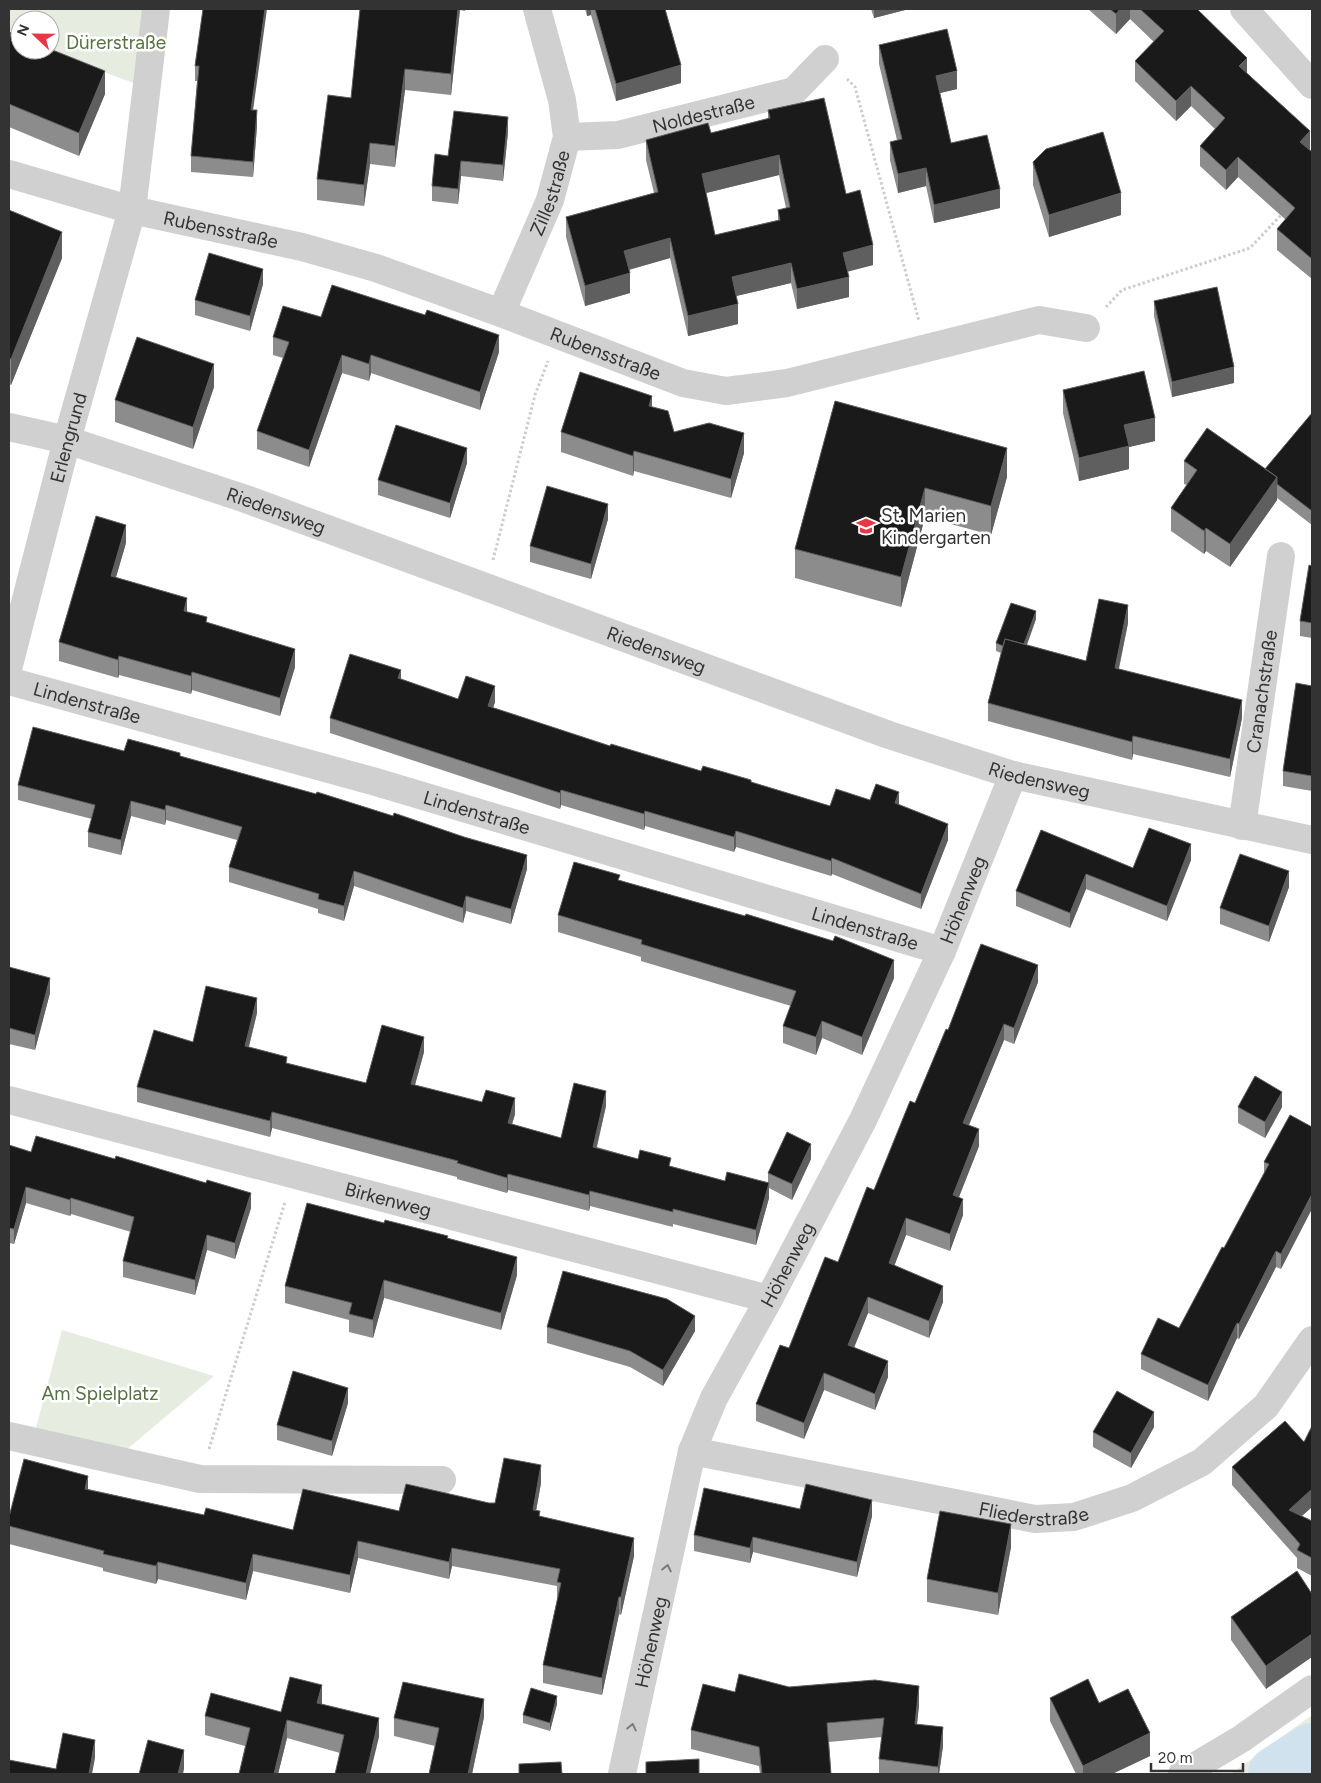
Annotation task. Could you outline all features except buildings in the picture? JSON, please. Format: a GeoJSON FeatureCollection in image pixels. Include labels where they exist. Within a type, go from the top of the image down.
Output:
{"type":"FeatureCollection","features":[{"type":"Feature","properties":{"kind":"street"},"geometry":{"type":"LineString","coordinates":[[132,210],[156,9]]}},
{"type":"Feature","properties":{"kind":"street","name":"Zillestraße"},"geometry":{"type":"LineString","coordinates":[[501,313],[550,200],[567,137],[562,100],[537,9]]}},
{"type":"Feature","properties":{"kind":"street"},"geometry":{"type":"LineString","coordinates":[[1244,9],[1312,85]]}},
{"type":"Feature","properties":{"kind":"street","name":"Noldestraße"},"geometry":{"type":"LineString","coordinates":[[567,137],[618,135],[794,90],[825,59]]}},
{"type":"Feature","properties":{"kind":"street","name":"Rubensstraße"},"geometry":{"type":"LineString","coordinates":[[9,174],[132,210],[302,247],[376,268],[501,313],[683,383],[726,391],[787,383],[1039,320],[1086,328]]}},
{"type":"Feature","properties":{"kind":"street","name":"Erlengrund"},"geometry":{"type":"LineString","coordinates":[[9,665],[67,440],[132,210]]}},
{"type":"Feature","properties":{"kind":"street","name":"Riedensweg"},"geometry":{"type":"LineString","coordinates":[[9,427],[67,440],[243,498],[889,734],[1013,775],[1312,840]]}},
{"type":"Feature","properties":{"kind":"street","name":"Cranachstraße"},"geometry":{"type":"LineString","coordinates":[[1242,826],[1281,556]]}},
{"type":"Feature","properties":{"kind":"street","name":"Lindenstraße"},"geometry":{"type":"LineString","coordinates":[[9,681],[376,782],[942,951]]}},
{"type":"Feature","properties":{"kind":"street","name":"Höhenweg"},"geometry":{"type":"LineString","coordinates":[[622,1774],[692,1452],[714,1398],[769,1299],[863,1120],[942,951],[1013,775]]}},
{"type":"Feature","properties":{"kind":"street","name":"Birkenweg"},"geometry":{"type":"LineString","coordinates":[[9,1100],[769,1299]]}},
{"type":"Feature","properties":{"kind":"street","name":"Fliederstraße"},"geometry":{"type":"LineString","coordinates":[[692,1452],[1035,1519],[1074,1517],[1132,1498],[1202,1462],[1266,1406],[1312,1340]]}},
{"type":"Feature","properties":{"kind":"street"},"geometry":{"type":"LineString","coordinates":[[9,1436],[200,1479],[442,1480]]}},
{"type":"Feature","properties":{"kind":"street"},"geometry":{"type":"LineString","coordinates":[[1182,1774],[1241,1739],[1312,1689]]}},
{"type":"Feature","properties":{"kind":"path"},"geometry":{"type":"LineString","coordinates":[[825,59],[855,87],[926,348]]}},
{"type":"Feature","properties":{"kind":"path"},"geometry":{"type":"LineString","coordinates":[[1086,328],[1122,290],[1250,248],[1287,208]]}},
{"type":"Feature","properties":{"kind":"path"},"geometry":{"type":"LineString","coordinates":[[487,587],[535,395],[557,334]]}},
{"type":"Feature","properties":{"kind":"path"},"geometry":{"type":"LineString","coordinates":[[200,1479],[294,1174]]}},
{"type":"Feature","properties":{"kind":"green space","name":"Dürerstraße"},"geometry":{"type":"Polygon","coordinates":[[[9,9],[154,9],[144,87],[60,56],[60,10],[10,10],[9,36],[9,9]]]}},
{"type":"Feature","properties":{"kind":"green space","name":"Am Spielplatz"},"geometry":{"type":"Polygon","coordinates":[[[62,1330],[214,1376],[125,1451],[36,1428],[62,1330]]]}},
{"type":"Feature","properties":{"kind":"green space"},"geometry":{"type":"Polygon","coordinates":[[[1312,1715],[1312,1774],[1231,1774],[1312,1715]]]}},
{"type":"Feature","properties":{"kind":"waterway"},"geometry":{"type":"LineString","coordinates":[[1276,1774],[1312,1751]]}},
{"type":"Feature","properties":{"kind":"place","name":"St. Marien Kindergarten"},"geometry":{"type":"Point","coordinates":[866,526]}}]}
